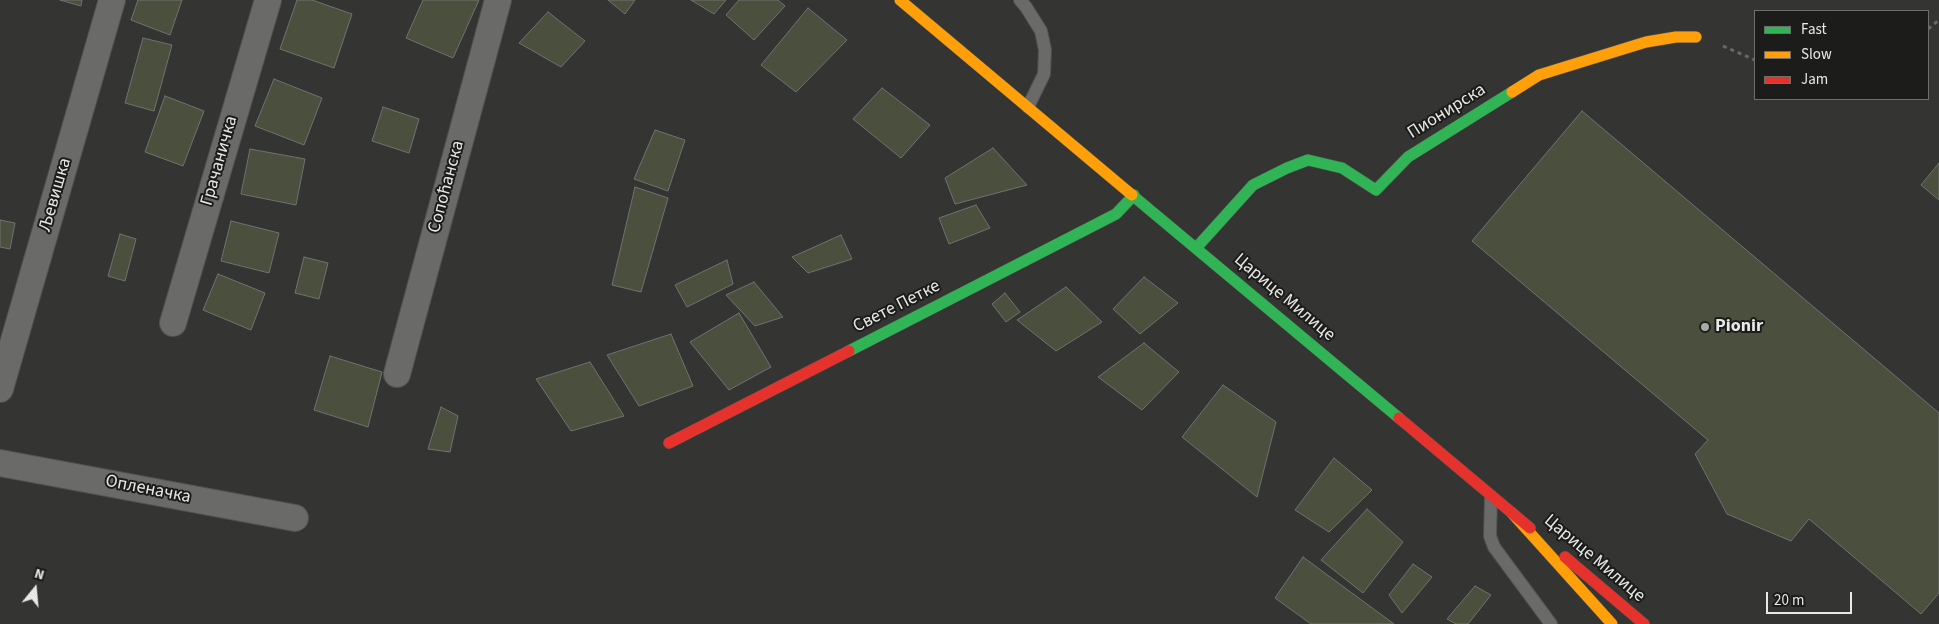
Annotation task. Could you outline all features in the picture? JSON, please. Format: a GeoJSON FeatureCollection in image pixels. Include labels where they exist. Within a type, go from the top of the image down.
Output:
{"type":"FeatureCollection","features":[{"type":"Feature","properties":{"kind":"main road","name":"Царице Милице"},"geometry":{"type":"LineString","coordinates":[[900,0],[1197,247],[1644,624]]}},
{"type":"Feature","properties":{"kind":"main road","name":"Пионирска"},"geometry":{"type":"LineString","coordinates":[[1197,247],[1253,185],[1286,168],[1308,160],[1342,168],[1376,190],[1408,157],[1539,75],[1646,42],[1676,37],[1696,37]]}},
{"type":"Feature","properties":{"kind":"main road","name":"Свете Петке"},"geometry":{"type":"LineString","coordinates":[[669,443],[1116,214],[1134,195]]}},
{"type":"Feature","properties":{"kind":"main road"},"geometry":{"type":"LineString","coordinates":[[1512,513],[1612,624]]}},
{"type":"Feature","properties":{"kind":"street","name":"Љевишка"},"geometry":{"type":"LineString","coordinates":[[0,389],[112,0]]}},
{"type":"Feature","properties":{"kind":"street","name":"Грачаничка"},"geometry":{"type":"LineString","coordinates":[[173,323],[268,0]]}},
{"type":"Feature","properties":{"kind":"street","name":"Сопоћанска"},"geometry":{"type":"LineString","coordinates":[[397,374],[498,0]]}},
{"type":"Feature","properties":{"kind":"street","name":"Опленачка"},"geometry":{"type":"LineString","coordinates":[[0,463],[295,518]]}},
{"type":"Feature","properties":{"kind":"lane"},"geometry":{"type":"LineString","coordinates":[[1020,0],[1041,31],[1045,50],[1044,74],[1028,107]]}},
{"type":"Feature","properties":{"kind":"lane"},"geometry":{"type":"LineString","coordinates":[[1491,495],[1490,536],[1494,547],[1551,624]]}},
{"type":"Feature","properties":{"kind":"path"},"geometry":{"type":"LineString","coordinates":[[1929,28],[1939,20]]}},
{"type":"Feature","properties":{"kind":"path"},"geometry":{"type":"LineString","coordinates":[[1696,37],[1754,60]]}},
{"type":"Feature","properties":{"kind":"building"},"geometry":{"type":"Polygon","coordinates":[[[60,0],[82,0],[81,6],[60,0]]]}},
{"type":"Feature","properties":{"kind":"building"},"geometry":{"type":"Polygon","coordinates":[[[138,0],[182,0],[170,35],[131,20],[138,0]]]}},
{"type":"Feature","properties":{"kind":"building"},"geometry":{"type":"Polygon","coordinates":[[[297,0],[312,0],[352,14],[334,68],[280,49],[297,0]]]}},
{"type":"Feature","properties":{"kind":"building"},"geometry":{"type":"Polygon","coordinates":[[[423,0],[479,0],[453,58],[406,38],[423,0]]]}},
{"type":"Feature","properties":{"kind":"building"},"geometry":{"type":"Polygon","coordinates":[[[608,0],[635,0],[625,14],[608,0]]]}},
{"type":"Feature","properties":{"kind":"building"},"geometry":{"type":"Polygon","coordinates":[[[691,0],[726,0],[714,14],[691,0]]]}},
{"type":"Feature","properties":{"kind":"building"},"geometry":{"type":"Polygon","coordinates":[[[739,0],[778,0],[785,6],[754,40],[726,15],[739,0]]]}},
{"type":"Feature","properties":{"kind":"building"},"geometry":{"type":"Polygon","coordinates":[[[808,8],[847,40],[796,92],[761,65],[808,8]]]}},
{"type":"Feature","properties":{"kind":"building"},"geometry":{"type":"Polygon","coordinates":[[[548,12],[585,41],[561,67],[519,43],[548,12]]]}},
{"type":"Feature","properties":{"kind":"building"},"geometry":{"type":"Polygon","coordinates":[[[143,38],[172,45],[154,111],[125,103],[143,38]]]}},
{"type":"Feature","properties":{"kind":"building"},"geometry":{"type":"Polygon","coordinates":[[[274,79],[322,98],[304,145],[255,126],[274,79]]]}},
{"type":"Feature","properties":{"kind":"building"},"geometry":{"type":"Polygon","coordinates":[[[882,88],[930,125],[901,158],[853,119],[882,88]]]}},
{"type":"Feature","properties":{"kind":"building"},"geometry":{"type":"Polygon","coordinates":[[[165,96],[204,111],[183,166],[145,152],[165,96]]]}},
{"type":"Feature","properties":{"kind":"building"},"geometry":{"type":"Polygon","coordinates":[[[383,107],[419,119],[409,153],[372,141],[383,107]]]}},
{"type":"Feature","properties":{"kind":"building","name":"Pionir"},"geometry":{"type":"Polygon","coordinates":[[[1582,111],[1939,413],[1939,593],[1921,614],[1809,519],[1791,541],[1727,514],[1695,454],[1708,440],[1472,241],[1582,111]]]}},
{"type":"Feature","properties":{"kind":"building"},"geometry":{"type":"Polygon","coordinates":[[[655,130],[685,140],[668,191],[634,179],[655,130]]]}},
{"type":"Feature","properties":{"kind":"building"},"geometry":{"type":"Polygon","coordinates":[[[993,148],[1027,185],[955,204],[945,178],[993,148]]]}},
{"type":"Feature","properties":{"kind":"building"},"geometry":{"type":"Polygon","coordinates":[[[250,149],[305,159],[296,205],[241,194],[250,149]]]}},
{"type":"Feature","properties":{"kind":"building"},"geometry":{"type":"Polygon","coordinates":[[[1939,163],[1939,200],[1921,185],[1939,163]]]}},
{"type":"Feature","properties":{"kind":"building"},"geometry":{"type":"Polygon","coordinates":[[[635,187],[668,198],[641,292],[612,285],[635,187]]]}},
{"type":"Feature","properties":{"kind":"building"},"geometry":{"type":"Polygon","coordinates":[[[976,205],[990,228],[949,244],[939,218],[976,205]]]}},
{"type":"Feature","properties":{"kind":"building"},"geometry":{"type":"Polygon","coordinates":[[[0,220],[15,223],[10,249],[0,247],[0,220]]]}},
{"type":"Feature","properties":{"kind":"building"},"geometry":{"type":"Polygon","coordinates":[[[231,221],[279,233],[269,273],[221,261],[231,221]]]}},
{"type":"Feature","properties":{"kind":"building"},"geometry":{"type":"Polygon","coordinates":[[[120,234],[136,239],[125,281],[108,276],[120,234]]]}},
{"type":"Feature","properties":{"kind":"building"},"geometry":{"type":"Polygon","coordinates":[[[841,235],[852,259],[808,273],[792,257],[841,235]]]}},
{"type":"Feature","properties":{"kind":"building"},"geometry":{"type":"Polygon","coordinates":[[[304,257],[328,263],[319,299],[295,293],[304,257]]]}},
{"type":"Feature","properties":{"kind":"building"},"geometry":{"type":"Polygon","coordinates":[[[727,260],[733,284],[687,307],[675,285],[727,260]]]}},
{"type":"Feature","properties":{"kind":"building"},"geometry":{"type":"Polygon","coordinates":[[[218,274],[265,293],[251,330],[203,310],[218,274]]]}},
{"type":"Feature","properties":{"kind":"building"},"geometry":{"type":"Polygon","coordinates":[[[1144,277],[1178,303],[1140,334],[1113,309],[1144,277]]]}},
{"type":"Feature","properties":{"kind":"building"},"geometry":{"type":"Polygon","coordinates":[[[754,282],[783,317],[755,326],[726,295],[754,282]]]}},
{"type":"Feature","properties":{"kind":"building"},"geometry":{"type":"Polygon","coordinates":[[[1066,287],[1102,322],[1056,351],[1017,320],[1066,287]]]}},
{"type":"Feature","properties":{"kind":"building"},"geometry":{"type":"Polygon","coordinates":[[[1005,293],[1020,312],[1006,322],[992,304],[1005,293]]]}},
{"type":"Feature","properties":{"kind":"building"},"geometry":{"type":"Polygon","coordinates":[[[739,313],[771,367],[729,390],[690,342],[739,313]]]}},
{"type":"Feature","properties":{"kind":"building"},"geometry":{"type":"Polygon","coordinates":[[[671,334],[693,386],[639,406],[607,355],[671,334]]]}},
{"type":"Feature","properties":{"kind":"building"},"geometry":{"type":"Polygon","coordinates":[[[1144,343],[1179,372],[1142,410],[1098,377],[1144,343]]]}},
{"type":"Feature","properties":{"kind":"building"},"geometry":{"type":"Polygon","coordinates":[[[330,356],[382,372],[368,427],[314,410],[330,356]]]}},
{"type":"Feature","properties":{"kind":"building"},"geometry":{"type":"Polygon","coordinates":[[[590,362],[624,416],[571,431],[536,379],[590,362]]]}},
{"type":"Feature","properties":{"kind":"building"},"geometry":{"type":"Polygon","coordinates":[[[1223,385],[1276,422],[1257,497],[1182,437],[1223,385]]]}},
{"type":"Feature","properties":{"kind":"building"},"geometry":{"type":"Polygon","coordinates":[[[441,407],[458,416],[450,452],[428,449],[441,407]]]}},
{"type":"Feature","properties":{"kind":"building"},"geometry":{"type":"Polygon","coordinates":[[[1334,458],[1372,490],[1329,532],[1295,510],[1334,458]]]}},
{"type":"Feature","properties":{"kind":"building"},"geometry":{"type":"Polygon","coordinates":[[[1367,509],[1403,542],[1363,593],[1321,560],[1367,509]]]}},
{"type":"Feature","properties":{"kind":"building"},"geometry":{"type":"Polygon","coordinates":[[[1303,557],[1394,624],[1311,624],[1275,598],[1303,557]]]}},
{"type":"Feature","properties":{"kind":"building"},"geometry":{"type":"Polygon","coordinates":[[[1413,564],[1432,577],[1402,613],[1389,595],[1413,564]]]}},
{"type":"Feature","properties":{"kind":"building"},"geometry":{"type":"Polygon","coordinates":[[[1475,586],[1491,595],[1468,624],[1456,624],[1447,619],[1475,586]]]}},
{"type":"Feature","properties":{"kind":"traffic: fast"},"geometry":{"type":"LineString","coordinates":[[1197,247],[1253,185],[1287,168],[1308,160],[1342,168],[1376,190],[1408,157],[1512,92]]}},
{"type":"Feature","properties":{"kind":"traffic: fast"},"geometry":{"type":"LineString","coordinates":[[1132,195],[1399,418]]}},
{"type":"Feature","properties":{"kind":"traffic: fast"},"geometry":{"type":"LineString","coordinates":[[849,351],[1116,214],[1134,195]]}},
{"type":"Feature","properties":{"kind":"traffic: slow"},"geometry":{"type":"LineString","coordinates":[[900,0],[1132,195]]}},
{"type":"Feature","properties":{"kind":"traffic: slow"},"geometry":{"type":"LineString","coordinates":[[1512,92],[1539,75],[1646,42],[1676,37],[1696,37]]}},
{"type":"Feature","properties":{"kind":"traffic: slow"},"geometry":{"type":"LineString","coordinates":[[1512,513],[1612,624]]}},
{"type":"Feature","properties":{"kind":"traffic: jam"},"geometry":{"type":"LineString","coordinates":[[669,443],[849,351]]}},
{"type":"Feature","properties":{"kind":"traffic: jam"},"geometry":{"type":"LineString","coordinates":[[1399,418],[1530,528]]}},
{"type":"Feature","properties":{"kind":"traffic: jam"},"geometry":{"type":"LineString","coordinates":[[1565,557],[1644,624]]}},
{"type":"Feature","properties":{"kind":"place","name":"Pionir"},"geometry":{"type":"Point","coordinates":[1705,327]}}]}
